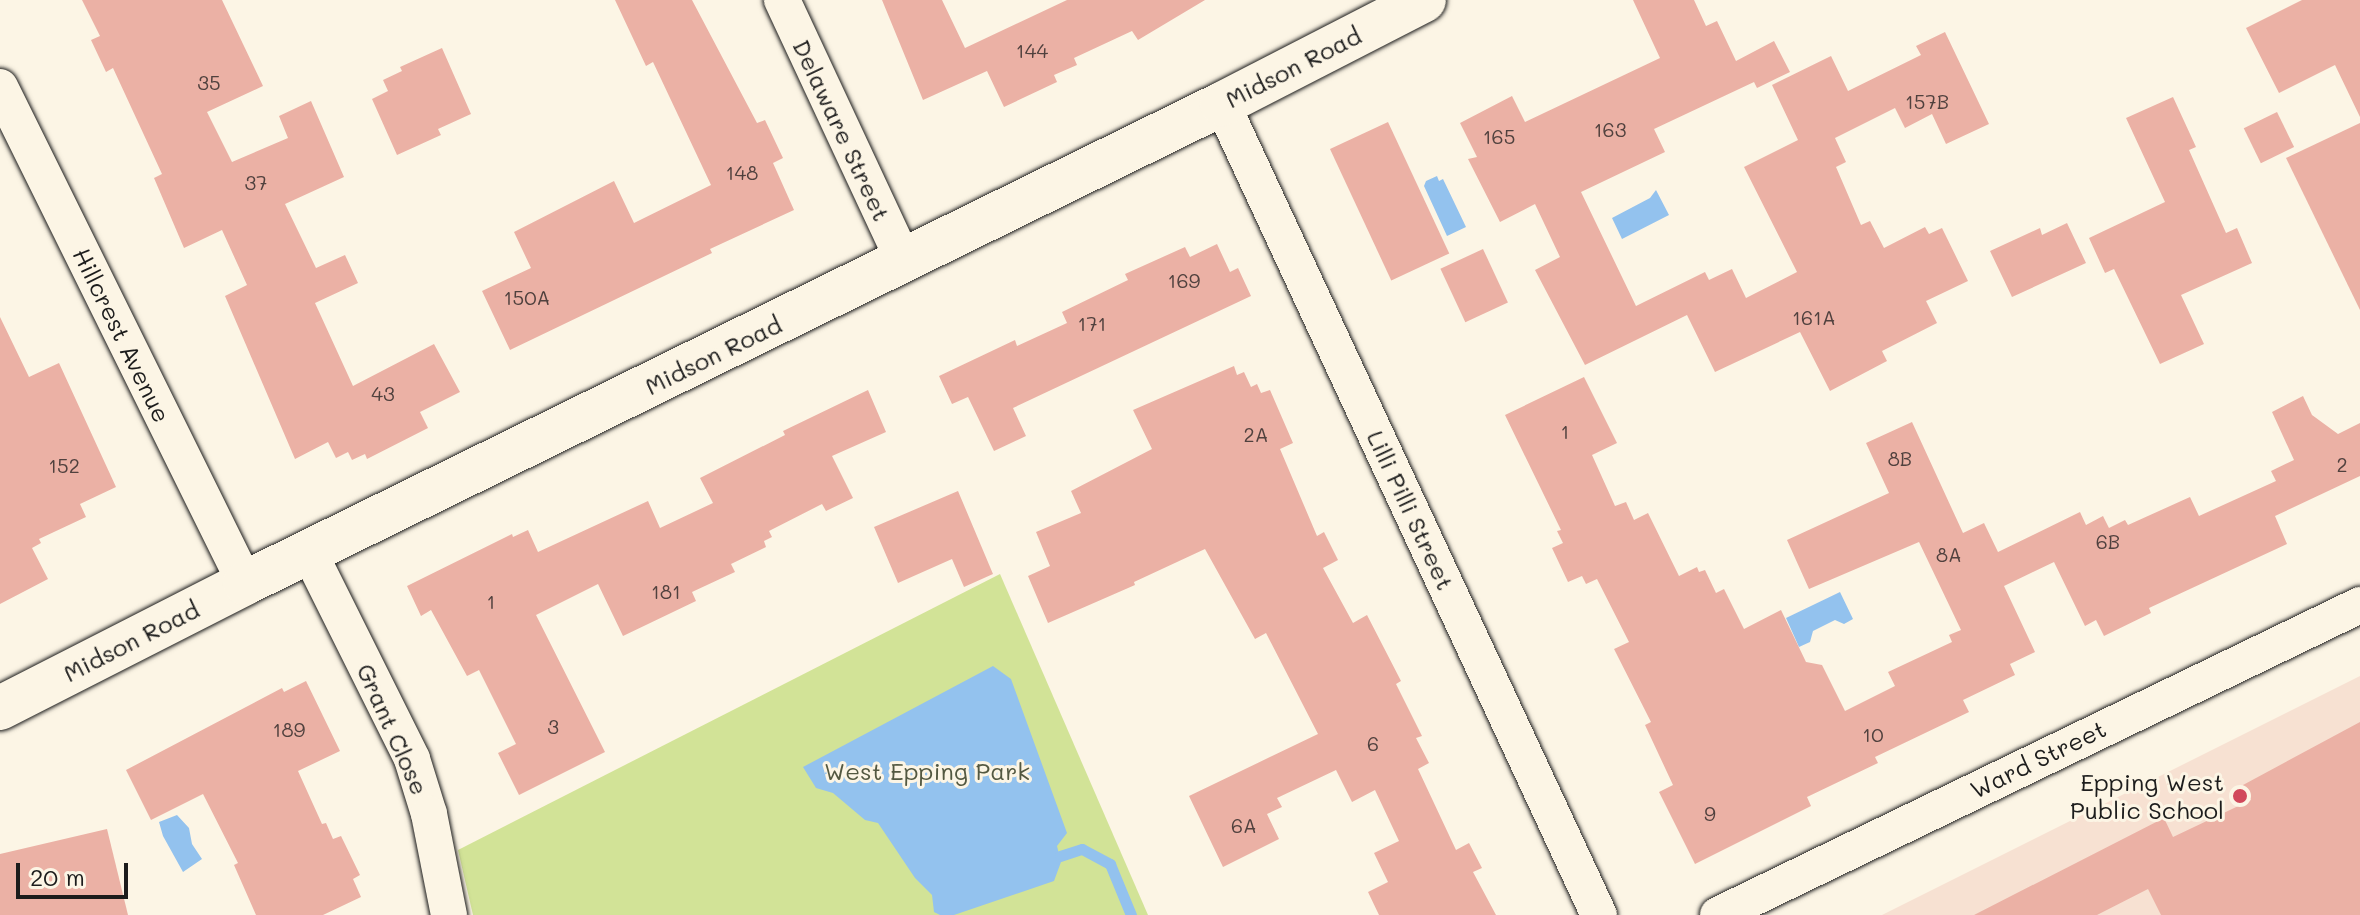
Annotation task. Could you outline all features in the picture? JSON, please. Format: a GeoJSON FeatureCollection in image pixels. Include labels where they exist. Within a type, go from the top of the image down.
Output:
{"type":"FeatureCollection","features":[{"type":"Feature","properties":{"kind":"street","name":"Delaware Street"},"geometry":{"type":"LineString","coordinates":[[782,0],[903,260]]}},
{"type":"Feature","properties":{"kind":"street","name":"Midson Road"},"geometry":{"type":"LineString","coordinates":[[0,708],[245,583],[1222,104],[1424,0]]}},
{"type":"Feature","properties":{"kind":"street","name":"Hillcrest Avenue"},"geometry":{"type":"LineString","coordinates":[[0,87],[245,583]]}},
{"type":"Feature","properties":{"kind":"street","name":"Lilli Pilli Street"},"geometry":{"type":"LineString","coordinates":[[1222,104],[1599,915]]}},
{"type":"Feature","properties":{"kind":"street","name":"Grant Close"},"geometry":{"type":"LineString","coordinates":[[309,552],[412,759],[429,814],[449,915]]}},
{"type":"Feature","properties":{"kind":"street","name":"Ward Street"},"geometry":{"type":"LineString","coordinates":[[1718,915],[2360,605]]}},
{"type":"Feature","properties":{"kind":"shaded area","name":"Epping West Public School"},"geometry":{"type":"Polygon","coordinates":[[[2360,676],[2360,915],[1882,915],[2360,676]]]}},
{"type":"Feature","properties":{"kind":"green space","name":"West Epping Park"},"geometry":{"type":"Polygon","coordinates":[[[1000,574],[1148,915],[473,915],[458,850],[1000,574]]]}},
{"type":"Feature","properties":{"kind":"water"},"geometry":{"type":"Polygon","coordinates":[[[1437,176],[1439,181],[1443,179],[1466,227],[1447,236],[1424,186],[1426,181],[1437,176]]]}},
{"type":"Feature","properties":{"kind":"water"},"geometry":{"type":"Polygon","coordinates":[[[1656,190],[1669,215],[1622,239],[1612,218],[1650,198],[1656,190]]]}},
{"type":"Feature","properties":{"kind":"water"},"geometry":{"type":"Polygon","coordinates":[[[1840,592],[1853,619],[1844,624],[1835,620],[1813,631],[1810,642],[1799,647],[1786,618],[1840,592]]]}},
{"type":"Feature","properties":{"kind":"water"},"geometry":{"type":"Polygon","coordinates":[[[993,666],[1011,679],[1067,833],[1057,846],[1061,862],[1054,881],[954,915],[940,915],[934,912],[932,895],[915,878],[878,823],[865,820],[833,793],[816,788],[803,767],[993,666]]]}},
{"type":"Feature","properties":{"kind":"water"},"geometry":{"type":"Polygon","coordinates":[[[177,815],[189,828],[192,844],[202,859],[183,872],[163,836],[159,822],[177,815]]]}},
{"type":"Feature","properties":{"kind":"building"},"geometry":{"type":"Polygon","coordinates":[[[82,0],[222,0],[263,86],[207,112],[232,162],[288,138],[279,116],[311,101],[344,177],[285,204],[316,268],[345,255],[358,283],[315,303],[353,386],[434,344],[460,392],[420,412],[428,428],[367,459],[365,454],[352,460],[348,452],[336,458],[328,442],[295,459],[225,296],[247,285],[222,230],[184,248],[154,178],[162,174],[113,68],[106,72],[91,40],[100,36],[82,0]]]}},
{"type":"Feature","properties":{"kind":"building"},"geometry":{"type":"Polygon","coordinates":[[[615,0],[692,0],[757,123],[765,120],[783,158],[773,163],[794,210],[510,350],[482,291],[531,268],[514,232],[614,181],[634,223],[711,185],[653,62],[646,66],[615,0]]]}},
{"type":"Feature","properties":{"kind":"building"},"geometry":{"type":"Polygon","coordinates":[[[882,0],[942,0],[965,48],[1067,0],[1205,0],[1138,40],[1132,31],[1074,58],[1077,65],[1054,75],[1057,82],[1004,107],[987,71],[923,100],[882,0]]]}},
{"type":"Feature","properties":{"kind":"building"},"geometry":{"type":"Polygon","coordinates":[[[1633,0],[1694,0],[1706,26],[1717,21],[1736,61],[1774,41],[1790,72],[1757,88],[1754,82],[1654,129],[1665,152],[1581,192],[1636,306],[1705,272],[1709,280],[1732,269],[1746,298],[1797,272],[1744,167],[1798,140],[1772,85],[1831,56],[1848,91],[1921,55],[1916,46],[1945,32],[1989,124],[1946,144],[1932,114],[1905,128],[1895,108],[1835,138],[1846,162],[1836,167],[1861,225],[1870,221],[1884,248],[1925,227],[1929,234],[1942,228],[1968,281],[1926,301],[1937,323],[1882,351],[1887,361],[1830,391],[1800,332],[1715,372],[1687,315],[1585,365],[1535,270],[1560,257],[1535,204],[1500,222],[1468,159],[1477,157],[1460,123],[1512,96],[1525,122],[1660,58],[1633,0]]]}},
{"type":"Feature","properties":{"kind":"building"},"geometry":{"type":"Polygon","coordinates":[[[2302,0],[2360,0],[2360,117],[2335,65],[2279,93],[2246,28],[2302,0]]]}},
{"type":"Feature","properties":{"kind":"building"},"geometry":{"type":"Polygon","coordinates":[[[442,48],[471,114],[438,129],[441,135],[397,155],[372,99],[388,91],[383,80],[402,71],[400,67],[442,48]]]}},
{"type":"Feature","properties":{"kind":"building"},"geometry":{"type":"Polygon","coordinates":[[[2173,97],[2196,147],[2189,150],[2226,233],[2237,228],[2252,263],[2181,295],[2204,344],[2160,364],[2114,269],[2105,273],[2089,238],[2165,202],[2126,118],[2173,97]]]}},
{"type":"Feature","properties":{"kind":"building"},"geometry":{"type":"Polygon","coordinates":[[[2277,112],[2294,147],[2261,163],[2244,128],[2277,112]]]}},
{"type":"Feature","properties":{"kind":"building"},"geometry":{"type":"Polygon","coordinates":[[[1388,122],[1449,253],[1391,280],[1330,149],[1388,122]]]}},
{"type":"Feature","properties":{"kind":"building"},"geometry":{"type":"Polygon","coordinates":[[[2360,123],[2360,310],[2286,158],[2360,123]]]}},
{"type":"Feature","properties":{"kind":"building"},"geometry":{"type":"Polygon","coordinates":[[[2067,223],[2086,263],[2012,297],[1990,251],[2040,228],[2042,235],[2067,223]]]}},
{"type":"Feature","properties":{"kind":"building"},"geometry":{"type":"Polygon","coordinates":[[[1217,244],[1230,272],[1238,268],[1251,296],[1013,408],[1026,436],[994,451],[968,397],[952,404],[939,376],[1015,340],[1017,346],[1067,323],[1062,312],[1128,280],[1125,274],[1185,247],[1190,257],[1217,244]]]}},
{"type":"Feature","properties":{"kind":"building"},"geometry":{"type":"Polygon","coordinates":[[[1483,249],[1508,302],[1465,322],[1440,269],[1483,249]]]}},
{"type":"Feature","properties":{"kind":"building"},"geometry":{"type":"Polygon","coordinates":[[[0,317],[29,377],[59,363],[116,487],[80,504],[86,517],[39,539],[41,543],[32,548],[48,579],[0,604],[0,317]]]}},
{"type":"Feature","properties":{"kind":"building"},"geometry":{"type":"Polygon","coordinates":[[[1234,366],[1237,375],[1244,372],[1251,387],[1257,384],[1261,393],[1270,390],[1293,443],[1280,449],[1317,536],[1324,532],[1338,560],[1323,568],[1353,623],[1367,615],[1401,681],[1396,684],[1422,736],[1416,738],[1429,763],[1418,769],[1456,850],[1469,843],[1482,868],[1473,872],[1496,915],[1379,915],[1368,892],[1388,882],[1374,853],[1399,841],[1375,790],[1352,802],[1336,770],[1277,798],[1282,807],[1267,814],[1279,839],[1223,867],[1189,796],[1318,734],[1266,633],[1255,639],[1205,549],[1134,582],[1135,585],[1048,623],[1028,576],[1050,566],[1036,532],[1081,513],[1071,491],[1152,449],[1133,410],[1234,366]]]}},
{"type":"Feature","properties":{"kind":"building"},"geometry":{"type":"Polygon","coordinates":[[[1584,377],[1617,443],[1592,455],[1615,506],[1626,502],[1634,520],[1648,513],[1679,576],[1697,567],[1699,572],[1705,570],[1716,593],[1724,589],[1744,629],[1781,610],[1806,662],[1822,665],[1845,711],[1895,686],[1888,672],[1952,642],[1949,635],[1961,630],[1919,542],[1809,589],[1787,540],[1889,493],[1866,443],[1912,422],[1963,533],[1984,523],[1998,552],[2080,512],[2086,525],[2103,516],[2109,528],[2125,520],[2128,525],[2190,497],[2199,516],[2276,481],[2271,471],[2294,460],[2272,412],[2303,396],[2312,415],[2338,434],[2360,423],[2360,476],[2275,516],[2287,544],[2149,608],[2151,613],[2104,636],[2096,620],[2085,626],[2054,562],[2004,586],[2035,652],[2010,664],[2015,675],[1963,700],[1969,712],[1875,757],[1878,763],[1807,797],[1811,806],[1695,864],[1659,792],[1673,785],[1645,725],[1651,722],[1614,649],[1629,642],[1597,579],[1586,584],[1582,576],[1568,582],[1552,548],[1563,543],[1557,531],[1561,530],[1505,415],[1584,377]]]}},
{"type":"Feature","properties":{"kind":"building"},"geometry":{"type":"Polygon","coordinates":[[[868,390],[886,432],[832,456],[853,498],[826,511],[822,504],[769,531],[772,537],[764,541],[766,547],[731,564],[735,572],[692,592],[696,601],[623,636],[598,584],[536,615],[605,752],[519,795],[498,753],[516,744],[479,670],[467,676],[431,610],[421,616],[407,586],[512,534],[513,537],[528,530],[538,552],[648,501],[660,528],[713,503],[700,478],[785,435],[783,431],[868,390]]]}},
{"type":"Feature","properties":{"kind":"building"},"geometry":{"type":"Polygon","coordinates":[[[958,491],[993,574],[964,587],[952,559],[898,583],[874,527],[958,491]]]}},
{"type":"Feature","properties":{"kind":"building"},"geometry":{"type":"Polygon","coordinates":[[[306,681],[340,751],[298,771],[322,824],[326,823],[333,839],[341,836],[360,875],[353,879],[361,897],[323,915],[256,915],[234,865],[238,863],[203,794],[151,820],[126,770],[282,688],[284,692],[306,681]]]}},
{"type":"Feature","properties":{"kind":"building","name":"Epping West Public School"},"geometry":{"type":"Polygon","coordinates":[[[2360,722],[2360,915],[2161,915],[2148,889],[2097,915],[1974,915],[2164,818],[2173,837],[2251,800],[2243,785],[2360,722]]]}},
{"type":"Feature","properties":{"kind":"building"},"geometry":{"type":"Polygon","coordinates":[[[107,829],[128,915],[0,915],[0,854],[107,829]]]}},
{"type":"Feature","properties":{"kind":"waterway"},"geometry":{"type":"LineString","coordinates":[[1060,856],[1082,849],[1110,864],[1131,915]]}},
{"type":"Feature","properties":{"kind":"place","name":"Epping West Public School"},"geometry":{"type":"Point","coordinates":[2240,796]}}]}
